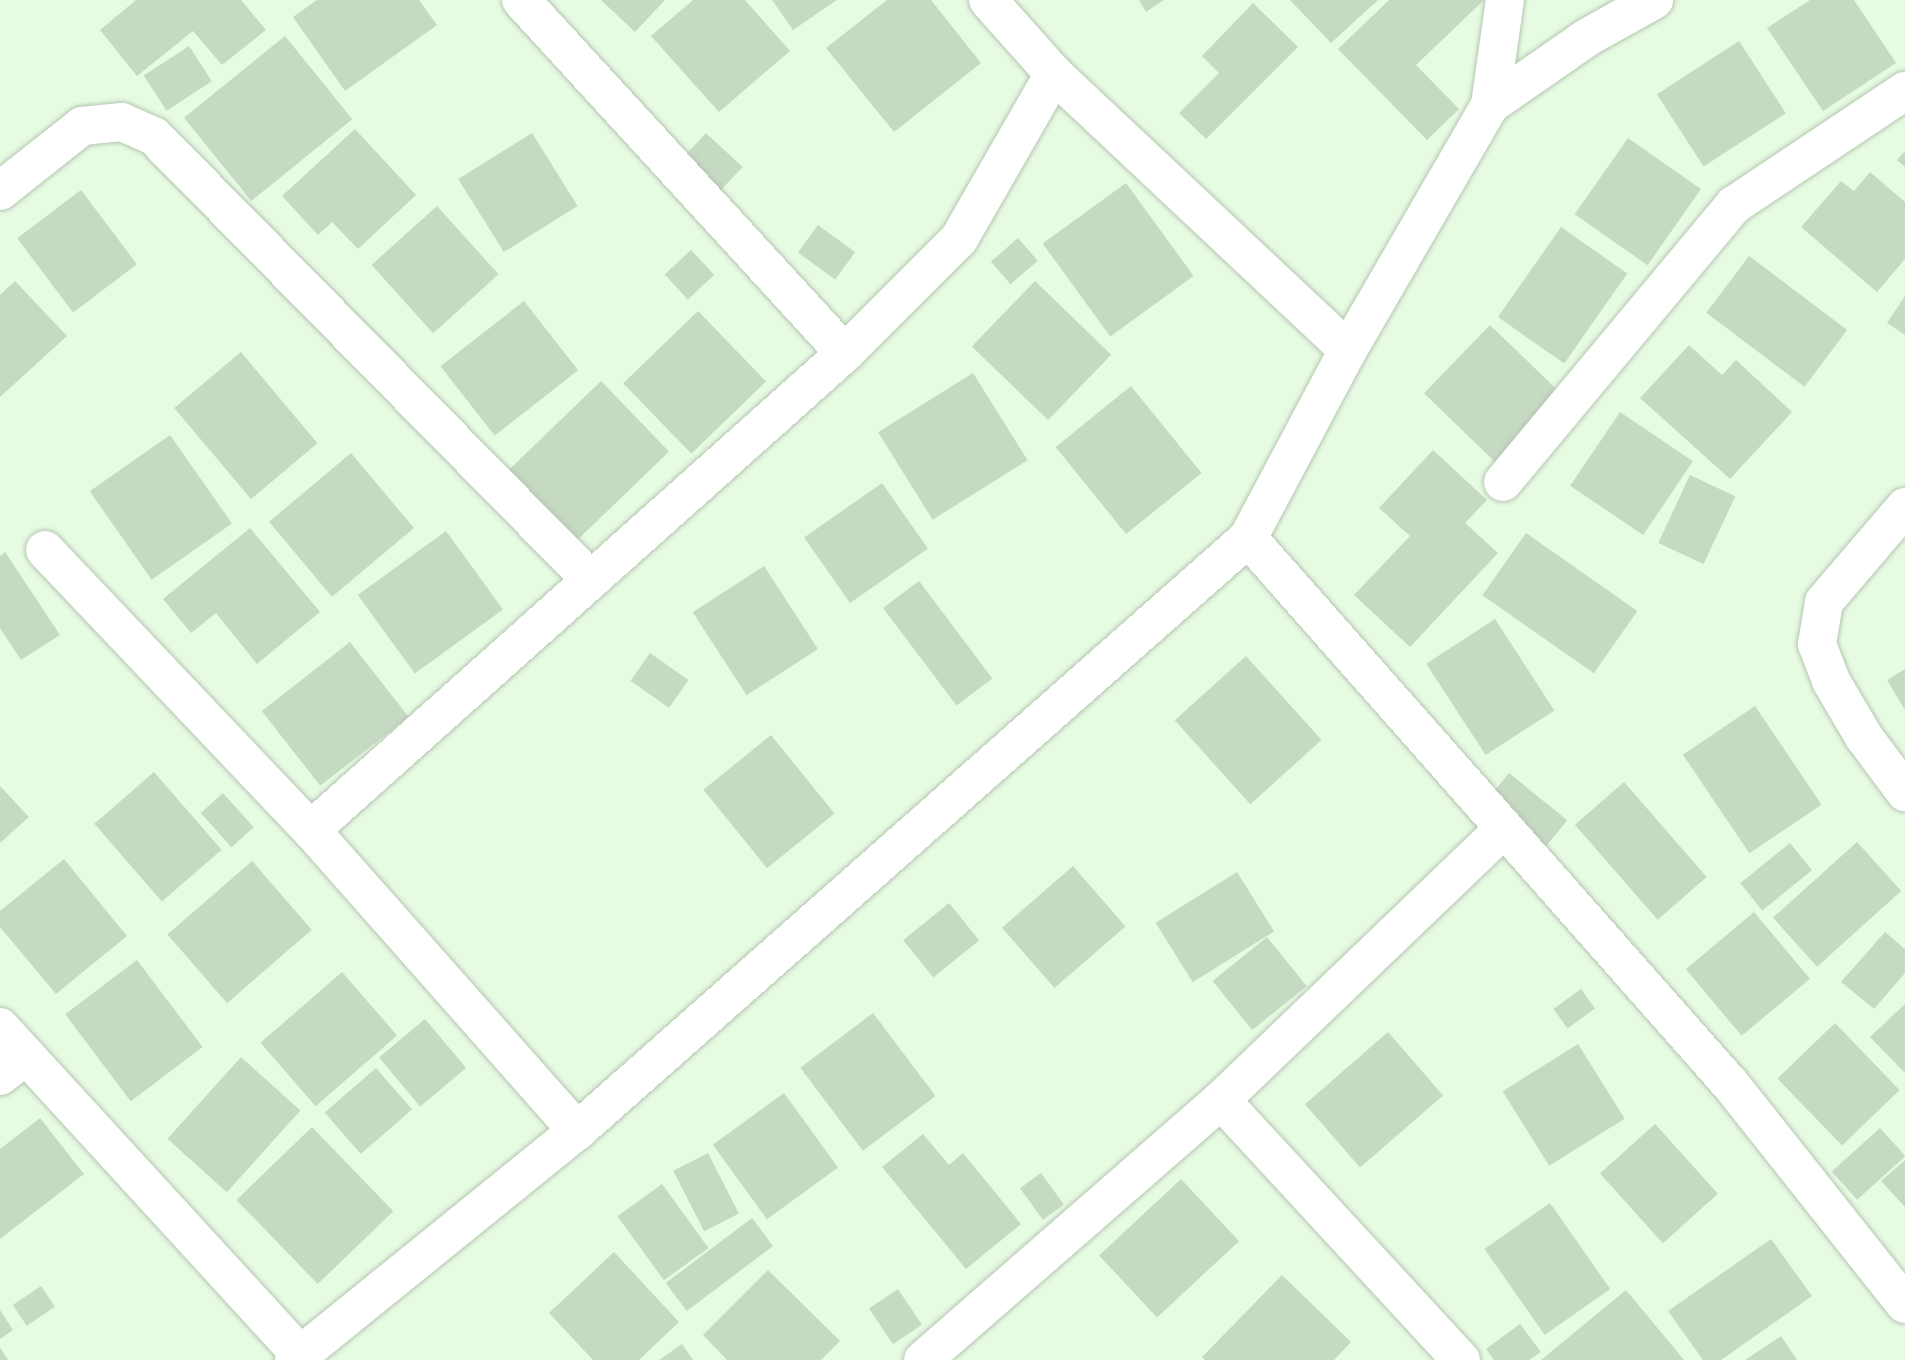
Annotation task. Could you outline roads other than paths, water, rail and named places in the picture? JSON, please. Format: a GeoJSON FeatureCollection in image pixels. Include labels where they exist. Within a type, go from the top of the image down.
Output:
{"type":"FeatureCollection","features":[{"type":"Feature","properties":{"kind":"street"},"geometry":{"type":"LineString","coordinates":[[521,0],[845,353]]}},
{"type":"Feature","properties":{"kind":"street"},"geometry":{"type":"LineString","coordinates":[[988,0],[1054,74],[1348,351]]}},
{"type":"Feature","properties":{"kind":"street"},"geometry":{"type":"LineString","coordinates":[[0,1027],[13,1066],[297,1358],[577,1131],[1248,538],[1348,351],[1490,105],[1505,0]]}},
{"type":"Feature","properties":{"kind":"street"},"geometry":{"type":"LineString","coordinates":[[1490,105],[1588,37],[1654,0]]}},
{"type":"Feature","properties":{"kind":"street"},"geometry":{"type":"LineString","coordinates":[[311,830],[845,353],[959,239],[1054,74]]}},
{"type":"Feature","properties":{"kind":"street"},"geometry":{"type":"LineString","coordinates":[[1503,482],[1734,205],[1905,91]]}},
{"type":"Feature","properties":{"kind":"street"},"geometry":{"type":"LineString","coordinates":[[0,191],[82,126],[122,122],[154,136],[591,580]]}},
{"type":"Feature","properties":{"kind":"street"},"geometry":{"type":"LineString","coordinates":[[1905,507],[1824,602],[1817,644],[1831,681],[1864,737],[1905,792]]}},
{"type":"Feature","properties":{"kind":"street"},"geometry":{"type":"LineString","coordinates":[[1248,538],[1732,1086],[1905,1304]]}},
{"type":"Feature","properties":{"kind":"street"},"geometry":{"type":"LineString","coordinates":[[45,550],[311,830],[577,1131]]}},
{"type":"Feature","properties":{"kind":"street"},"geometry":{"type":"LineString","coordinates":[[929,1358],[1221,1101],[1504,829]]}},
{"type":"Feature","properties":{"kind":"street"},"geometry":{"type":"LineString","coordinates":[[1221,1101],[1461,1360]]}}]}
